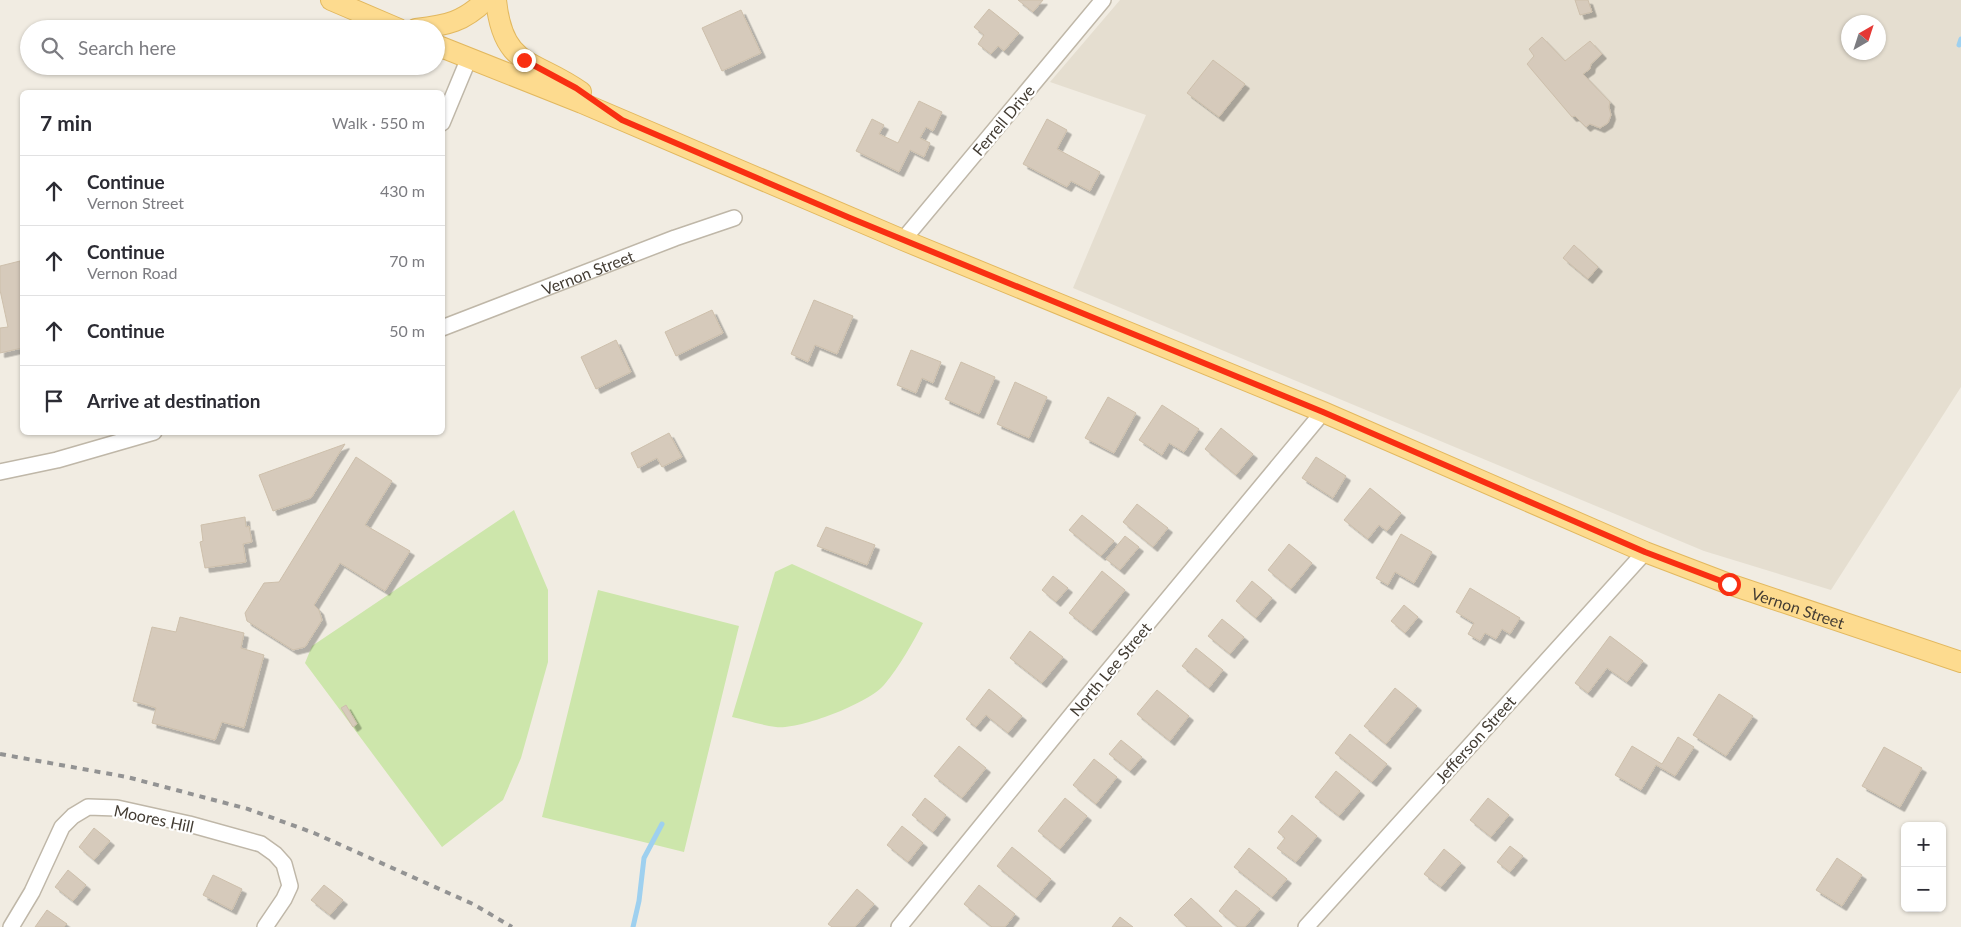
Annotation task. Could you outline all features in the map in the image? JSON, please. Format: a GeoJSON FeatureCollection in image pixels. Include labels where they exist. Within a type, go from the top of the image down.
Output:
{"type":"FeatureCollection","features":[{"type":"Feature","properties":{"kind":"main road"},"geometry":{"type":"LineString","coordinates":[[331,0],[378,20]]}},
{"type":"Feature","properties":{"kind":"main road"},"geometry":{"type":"LineString","coordinates":[[445,25],[471,14],[486,0]]}},
{"type":"Feature","properties":{"kind":"main road"},"geometry":{"type":"LineString","coordinates":[[496,0],[498,21],[507,45],[524,60],[576,88],[622,120]]}},
{"type":"Feature","properties":{"kind":"main road"},"geometry":{"type":"LineString","coordinates":[[445,49],[622,120]]}},
{"type":"Feature","properties":{"kind":"main road","name":"Vernon Street"},"geometry":{"type":"LineString","coordinates":[[622,120],[903,240],[1323,412],[1645,552],[1729,584],[1961,662]]}},
{"type":"Feature","properties":{"kind":"street","name":"Ferrell Drive"},"geometry":{"type":"LineString","coordinates":[[903,240],[1103,0]]}},
{"type":"Feature","properties":{"kind":"street"},"geometry":{"type":"LineString","coordinates":[[445,116],[469,58]]}},
{"type":"Feature","properties":{"kind":"street","name":"Vernon Street"},"geometry":{"type":"LineString","coordinates":[[445,327],[675,238],[734,218]]}},
{"type":"Feature","properties":{"kind":"street","name":"North Lee Street"},"geometry":{"type":"LineString","coordinates":[[900,927],[1074,712],[1323,412]]}},
{"type":"Feature","properties":{"kind":"street"},"geometry":{"type":"LineString","coordinates":[[0,472],[57,460],[144,435]]}},
{"type":"Feature","properties":{"kind":"street","name":"Jefferson Street"},"geometry":{"type":"LineString","coordinates":[[1306,927],[1645,552]]}},
{"type":"Feature","properties":{"kind":"street","name":"Moores Hill"},"geometry":{"type":"LineString","coordinates":[[11,927],[32,892],[62,827],[73,816],[88,807],[117,808],[189,824],[261,844],[275,854],[284,864],[290,886],[284,899],[264,927]]}},
{"type":"Feature","properties":{"kind":"shaded area"},"geometry":{"type":"Polygon","coordinates":[[[1120,0],[1961,0],[1961,387],[1831,590],[1704,551],[1073,288],[1146,115],[1050,82],[1120,0]]]}},
{"type":"Feature","properties":{"kind":"green space"},"geometry":{"type":"Polygon","coordinates":[[[514,510],[548,590],[548,662],[521,758],[503,800],[442,847],[305,663],[312,646],[514,510]]]}},
{"type":"Feature","properties":{"kind":"green space"},"geometry":{"type":"Polygon","coordinates":[[[792,564],[923,623],[900,663],[884,685],[864,700],[850,707],[817,720],[787,727],[770,726],[732,717],[775,572],[792,564]]]}},
{"type":"Feature","properties":{"kind":"green space"},"geometry":{"type":"Polygon","coordinates":[[[598,590],[739,626],[684,852],[542,817],[598,590]]]}},
{"type":"Feature","properties":{"kind":"building"},"geometry":{"type":"Polygon","coordinates":[[[1018,0],[1043,0],[1033,12],[1018,0]]]}},
{"type":"Feature","properties":{"kind":"building"},"geometry":{"type":"Polygon","coordinates":[[[1575,0],[1588,0],[1592,12],[1580,15],[1575,0]]]}},
{"type":"Feature","properties":{"kind":"building"},"geometry":{"type":"Polygon","coordinates":[[[989,9],[1019,33],[1004,51],[998,46],[991,54],[978,44],[984,35],[974,27],[989,9]]]}},
{"type":"Feature","properties":{"kind":"building"},"geometry":{"type":"Polygon","coordinates":[[[741,10],[761,53],[722,71],[702,28],[741,10]]]}},
{"type":"Feature","properties":{"kind":"building"},"geometry":{"type":"Polygon","coordinates":[[[1542,37],[1565,61],[1590,41],[1602,54],[1591,64],[1590,69],[1583,74],[1610,102],[1611,115],[1608,123],[1600,128],[1590,124],[1586,127],[1575,116],[1572,117],[1527,64],[1534,56],[1529,49],[1542,37]]]}},
{"type":"Feature","properties":{"kind":"building"},"geometry":{"type":"Polygon","coordinates":[[[1213,60],[1245,84],[1219,117],[1187,93],[1213,60]]]}},
{"type":"Feature","properties":{"kind":"building"},"geometry":{"type":"Polygon","coordinates":[[[919,101],[942,112],[933,131],[926,127],[920,138],[930,143],[924,157],[910,150],[899,172],[856,151],[872,119],[884,125],[879,134],[898,143],[919,101]]]}},
{"type":"Feature","properties":{"kind":"building"},"geometry":{"type":"Polygon","coordinates":[[[1047,119],[1067,130],[1057,149],[1100,172],[1090,191],[1071,181],[1067,187],[1023,164],[1047,119]]]}},
{"type":"Feature","properties":{"kind":"building"},"geometry":{"type":"Polygon","coordinates":[[[1574,245],[1598,267],[1588,279],[1563,258],[1574,245]]]}},
{"type":"Feature","properties":{"kind":"building"},"geometry":{"type":"Polygon","coordinates":[[[20,261],[20,348],[0,353],[0,328],[8,327],[0,290],[0,266],[20,261]]]}},
{"type":"Feature","properties":{"kind":"building"},"geometry":{"type":"Polygon","coordinates":[[[814,300],[853,316],[837,354],[815,345],[808,362],[791,354],[814,300]]]}},
{"type":"Feature","properties":{"kind":"building"},"geometry":{"type":"Polygon","coordinates":[[[712,310],[723,333],[676,356],[665,332],[712,310]]]}},
{"type":"Feature","properties":{"kind":"building"},"geometry":{"type":"Polygon","coordinates":[[[616,340],[631,372],[596,389],[581,357],[616,340]]]}},
{"type":"Feature","properties":{"kind":"building"},"geometry":{"type":"Polygon","coordinates":[[[911,350],[941,362],[933,383],[922,378],[916,393],[897,385],[911,350]]]}},
{"type":"Feature","properties":{"kind":"building"},"geometry":{"type":"Polygon","coordinates":[[[961,362],[995,377],[979,414],[945,399],[961,362]]]}},
{"type":"Feature","properties":{"kind":"building"},"geometry":{"type":"Polygon","coordinates":[[[1015,382],[1047,397],[1029,438],[997,424],[1015,382]]]}},
{"type":"Feature","properties":{"kind":"building"},"geometry":{"type":"Polygon","coordinates":[[[1108,397],[1136,413],[1114,453],[1085,438],[1108,397]]]}},
{"type":"Feature","properties":{"kind":"building"},"geometry":{"type":"Polygon","coordinates":[[[1162,405],[1199,429],[1184,452],[1169,443],[1162,455],[1139,440],[1162,405]]]}},
{"type":"Feature","properties":{"kind":"building"},"geometry":{"type":"Polygon","coordinates":[[[1221,428],[1253,454],[1236,475],[1205,449],[1221,428]]]}},
{"type":"Feature","properties":{"kind":"building"},"geometry":{"type":"Polygon","coordinates":[[[669,433],[682,457],[662,467],[657,458],[638,468],[631,453],[669,433]]]}},
{"type":"Feature","properties":{"kind":"building"},"geometry":{"type":"Polygon","coordinates":[[[345,444],[311,498],[273,511],[259,475],[345,444]]]}},
{"type":"Feature","properties":{"kind":"building"},"geometry":{"type":"Polygon","coordinates":[[[356,457],[392,481],[365,525],[410,551],[385,591],[340,563],[314,605],[319,610],[322,620],[305,647],[293,650],[247,621],[245,613],[264,583],[279,582],[356,457]]]}},
{"type":"Feature","properties":{"kind":"building"},"geometry":{"type":"Polygon","coordinates":[[[1316,457],[1346,476],[1333,498],[1302,478],[1316,457]]]}},
{"type":"Feature","properties":{"kind":"building"},"geometry":{"type":"Polygon","coordinates":[[[1370,488],[1401,513],[1387,531],[1379,525],[1368,539],[1344,520],[1370,488]]]}},
{"type":"Feature","properties":{"kind":"building"},"geometry":{"type":"Polygon","coordinates":[[[1137,504],[1168,528],[1153,547],[1123,522],[1137,504]]]}},
{"type":"Feature","properties":{"kind":"building"},"geometry":{"type":"Polygon","coordinates":[[[1082,515],[1114,541],[1101,556],[1069,530],[1082,515]]]}},
{"type":"Feature","properties":{"kind":"building"},"geometry":{"type":"Polygon","coordinates":[[[245,517],[246,527],[249,526],[252,542],[243,544],[246,562],[205,568],[200,542],[203,541],[201,525],[245,517]]]}},
{"type":"Feature","properties":{"kind":"building"},"geometry":{"type":"Polygon","coordinates":[[[826,527],[875,545],[867,565],[817,546],[826,527]]]}},
{"type":"Feature","properties":{"kind":"building"},"geometry":{"type":"Polygon","coordinates":[[[1401,534],[1432,552],[1414,583],[1395,572],[1388,585],[1376,578],[1401,534]]]}},
{"type":"Feature","properties":{"kind":"building"},"geometry":{"type":"Polygon","coordinates":[[[1125,536],[1139,547],[1120,570],[1106,559],[1125,536]]]}},
{"type":"Feature","properties":{"kind":"building"},"geometry":{"type":"Polygon","coordinates":[[[1289,544],[1312,563],[1291,589],[1268,570],[1289,544]]]}},
{"type":"Feature","properties":{"kind":"building"},"geometry":{"type":"Polygon","coordinates":[[[1102,571],[1125,590],[1092,631],[1069,613],[1102,571]]]}},
{"type":"Feature","properties":{"kind":"building"},"geometry":{"type":"Polygon","coordinates":[[[1053,576],[1068,588],[1056,602],[1042,590],[1053,576]]]}},
{"type":"Feature","properties":{"kind":"building"},"geometry":{"type":"Polygon","coordinates":[[[1252,581],[1272,598],[1256,618],[1236,601],[1252,581]]]}},
{"type":"Feature","properties":{"kind":"building"},"geometry":{"type":"Polygon","coordinates":[[[1470,588],[1520,618],[1510,634],[1502,629],[1496,639],[1485,633],[1480,641],[1468,634],[1474,623],[1456,612],[1470,588]]]}},
{"type":"Feature","properties":{"kind":"building"},"geometry":{"type":"Polygon","coordinates":[[[1404,605],[1418,617],[1405,633],[1391,621],[1404,605]]]}},
{"type":"Feature","properties":{"kind":"building"},"geometry":{"type":"Polygon","coordinates":[[[180,617],[244,633],[241,648],[264,655],[244,728],[222,722],[215,740],[152,723],[156,708],[133,701],[152,627],[176,632],[180,617]]]}},
{"type":"Feature","properties":{"kind":"building"},"geometry":{"type":"Polygon","coordinates":[[[1222,619],[1244,637],[1230,654],[1208,636],[1222,619]]]}},
{"type":"Feature","properties":{"kind":"building"},"geometry":{"type":"Polygon","coordinates":[[[1030,631],[1063,657],[1042,683],[1010,658],[1030,631]]]}},
{"type":"Feature","properties":{"kind":"building"},"geometry":{"type":"Polygon","coordinates":[[[1610,636],[1643,661],[1627,682],[1607,668],[1588,693],[1575,683],[1610,636]]]}},
{"type":"Feature","properties":{"kind":"building"},"geometry":{"type":"Polygon","coordinates":[[[1196,648],[1223,670],[1209,688],[1182,666],[1196,648]]]}},
{"type":"Feature","properties":{"kind":"building"},"geometry":{"type":"Polygon","coordinates":[[[1395,688],[1417,706],[1386,744],[1364,726],[1395,688]]]}},
{"type":"Feature","properties":{"kind":"building"},"geometry":{"type":"Polygon","coordinates":[[[989,689],[1022,716],[1008,733],[986,715],[976,727],[966,719],[989,689]]]}},
{"type":"Feature","properties":{"kind":"building"},"geometry":{"type":"Polygon","coordinates":[[[1157,690],[1189,716],[1170,741],[1137,714],[1157,690]]]}},
{"type":"Feature","properties":{"kind":"building"},"geometry":{"type":"Polygon","coordinates":[[[1719,694],[1753,716],[1726,756],[1693,735],[1719,694]]]}},
{"type":"Feature","properties":{"kind":"building"},"geometry":{"type":"Polygon","coordinates":[[[346,705],[357,724],[353,727],[341,708],[346,705]]]}},
{"type":"Feature","properties":{"kind":"building"},"geometry":{"type":"Polygon","coordinates":[[[1350,734],[1387,764],[1372,782],[1335,753],[1350,734]]]}},
{"type":"Feature","properties":{"kind":"building"},"geometry":{"type":"Polygon","coordinates":[[[1678,737],[1694,747],[1675,776],[1656,765],[1641,790],[1615,775],[1632,746],[1662,764],[1678,737]]]}},
{"type":"Feature","properties":{"kind":"building"},"geometry":{"type":"Polygon","coordinates":[[[1121,740],[1142,757],[1130,771],[1109,754],[1121,740]]]}},
{"type":"Feature","properties":{"kind":"building"},"geometry":{"type":"Polygon","coordinates":[[[959,746],[986,768],[962,798],[934,776],[959,746]]]}},
{"type":"Feature","properties":{"kind":"building"},"geometry":{"type":"Polygon","coordinates":[[[1884,747],[1922,768],[1900,807],[1862,786],[1884,747]]]}},
{"type":"Feature","properties":{"kind":"building"},"geometry":{"type":"Polygon","coordinates":[[[1094,759],[1117,777],[1096,804],[1073,785],[1094,759]]]}},
{"type":"Feature","properties":{"kind":"building"},"geometry":{"type":"Polygon","coordinates":[[[1336,771],[1360,791],[1339,816],[1315,797],[1336,771]]]}},
{"type":"Feature","properties":{"kind":"building"},"geometry":{"type":"Polygon","coordinates":[[[925,798],[946,815],[933,832],[912,815],[925,798]]]}},
{"type":"Feature","properties":{"kind":"building"},"geometry":{"type":"Polygon","coordinates":[[[1065,798],[1087,816],[1060,849],[1038,831],[1065,798]]]}},
{"type":"Feature","properties":{"kind":"building"},"geometry":{"type":"Polygon","coordinates":[[[1488,798],[1509,815],[1491,837],[1470,820],[1488,798]]]}},
{"type":"Feature","properties":{"kind":"building"},"geometry":{"type":"Polygon","coordinates":[[[1292,815],[1317,836],[1296,862],[1277,848],[1285,838],[1278,832],[1292,815]]]}},
{"type":"Feature","properties":{"kind":"building"},"geometry":{"type":"Polygon","coordinates":[[[902,826],[923,843],[908,862],[887,845],[902,826]]]}},
{"type":"Feature","properties":{"kind":"building"},"geometry":{"type":"Polygon","coordinates":[[[94,828],[110,841],[94,860],[79,847],[94,828]]]}},
{"type":"Feature","properties":{"kind":"building"},"geometry":{"type":"Polygon","coordinates":[[[1510,846],[1523,856],[1510,872],[1497,862],[1510,846]]]}},
{"type":"Feature","properties":{"kind":"building"},"geometry":{"type":"Polygon","coordinates":[[[1012,847],[1051,879],[1036,898],[997,866],[1012,847]]]}},
{"type":"Feature","properties":{"kind":"building"},"geometry":{"type":"Polygon","coordinates":[[[1249,848],[1287,879],[1272,897],[1234,867],[1249,848]]]}},
{"type":"Feature","properties":{"kind":"building"},"geometry":{"type":"Polygon","coordinates":[[[1444,849],[1461,863],[1441,887],[1424,874],[1444,849]]]}},
{"type":"Feature","properties":{"kind":"building"},"geometry":{"type":"Polygon","coordinates":[[[1837,858],[1862,875],[1842,906],[1816,890],[1837,858]]]}},
{"type":"Feature","properties":{"kind":"building"},"geometry":{"type":"Polygon","coordinates":[[[68,870],[86,885],[73,901],[55,887],[68,870]]]}},
{"type":"Feature","properties":{"kind":"building"},"geometry":{"type":"Polygon","coordinates":[[[213,875],[242,889],[232,910],[203,895],[213,875]]]}},
{"type":"Feature","properties":{"kind":"building"},"geometry":{"type":"Polygon","coordinates":[[[324,885],[343,900],[330,915],[311,900],[324,885]]]}},
{"type":"Feature","properties":{"kind":"building"},"geometry":{"type":"Polygon","coordinates":[[[979,885],[1015,914],[1005,927],[992,927],[964,904],[979,885]]]}},
{"type":"Feature","properties":{"kind":"building"},"geometry":{"type":"Polygon","coordinates":[[[857,889],[874,904],[855,927],[832,927],[828,924],[857,889]]]}},
{"type":"Feature","properties":{"kind":"building"},"geometry":{"type":"Polygon","coordinates":[[[1236,890],[1260,909],[1245,927],[1238,927],[1219,911],[1236,890]]]}},
{"type":"Feature","properties":{"kind":"building"},"geometry":{"type":"Polygon","coordinates":[[[1191,898],[1222,927],[1187,927],[1174,915],[1191,898]]]}},
{"type":"Feature","properties":{"kind":"building"},"geometry":{"type":"Polygon","coordinates":[[[47,910],[67,924],[64,927],[35,927],[47,910]]]}},
{"type":"Feature","properties":{"kind":"building"},"geometry":{"type":"Polygon","coordinates":[[[1120,917],[1133,927],[1112,927],[1120,917]]]}},
{"type":"Feature","properties":{"kind":"waterway"},"geometry":{"type":"LineString","coordinates":[[1959,45],[1961,39]]}},
{"type":"Feature","properties":{"kind":"waterway"},"geometry":{"type":"LineString","coordinates":[[633,927],[639,901],[644,858],[662,824]]}},
{"type":"Feature","properties":{"kind":"railway"},"geometry":{"type":"LineString","coordinates":[[0,754],[127,777],[248,809],[314,833],[473,904],[512,927]]}},
{"type":"Feature","properties":{"kind":"route"},"geometry":{"type":"LineString","coordinates":[[524,60],[576,88],[622,120],[850,218],[1323,412],[1645,552],[1729,584]]}}]}
